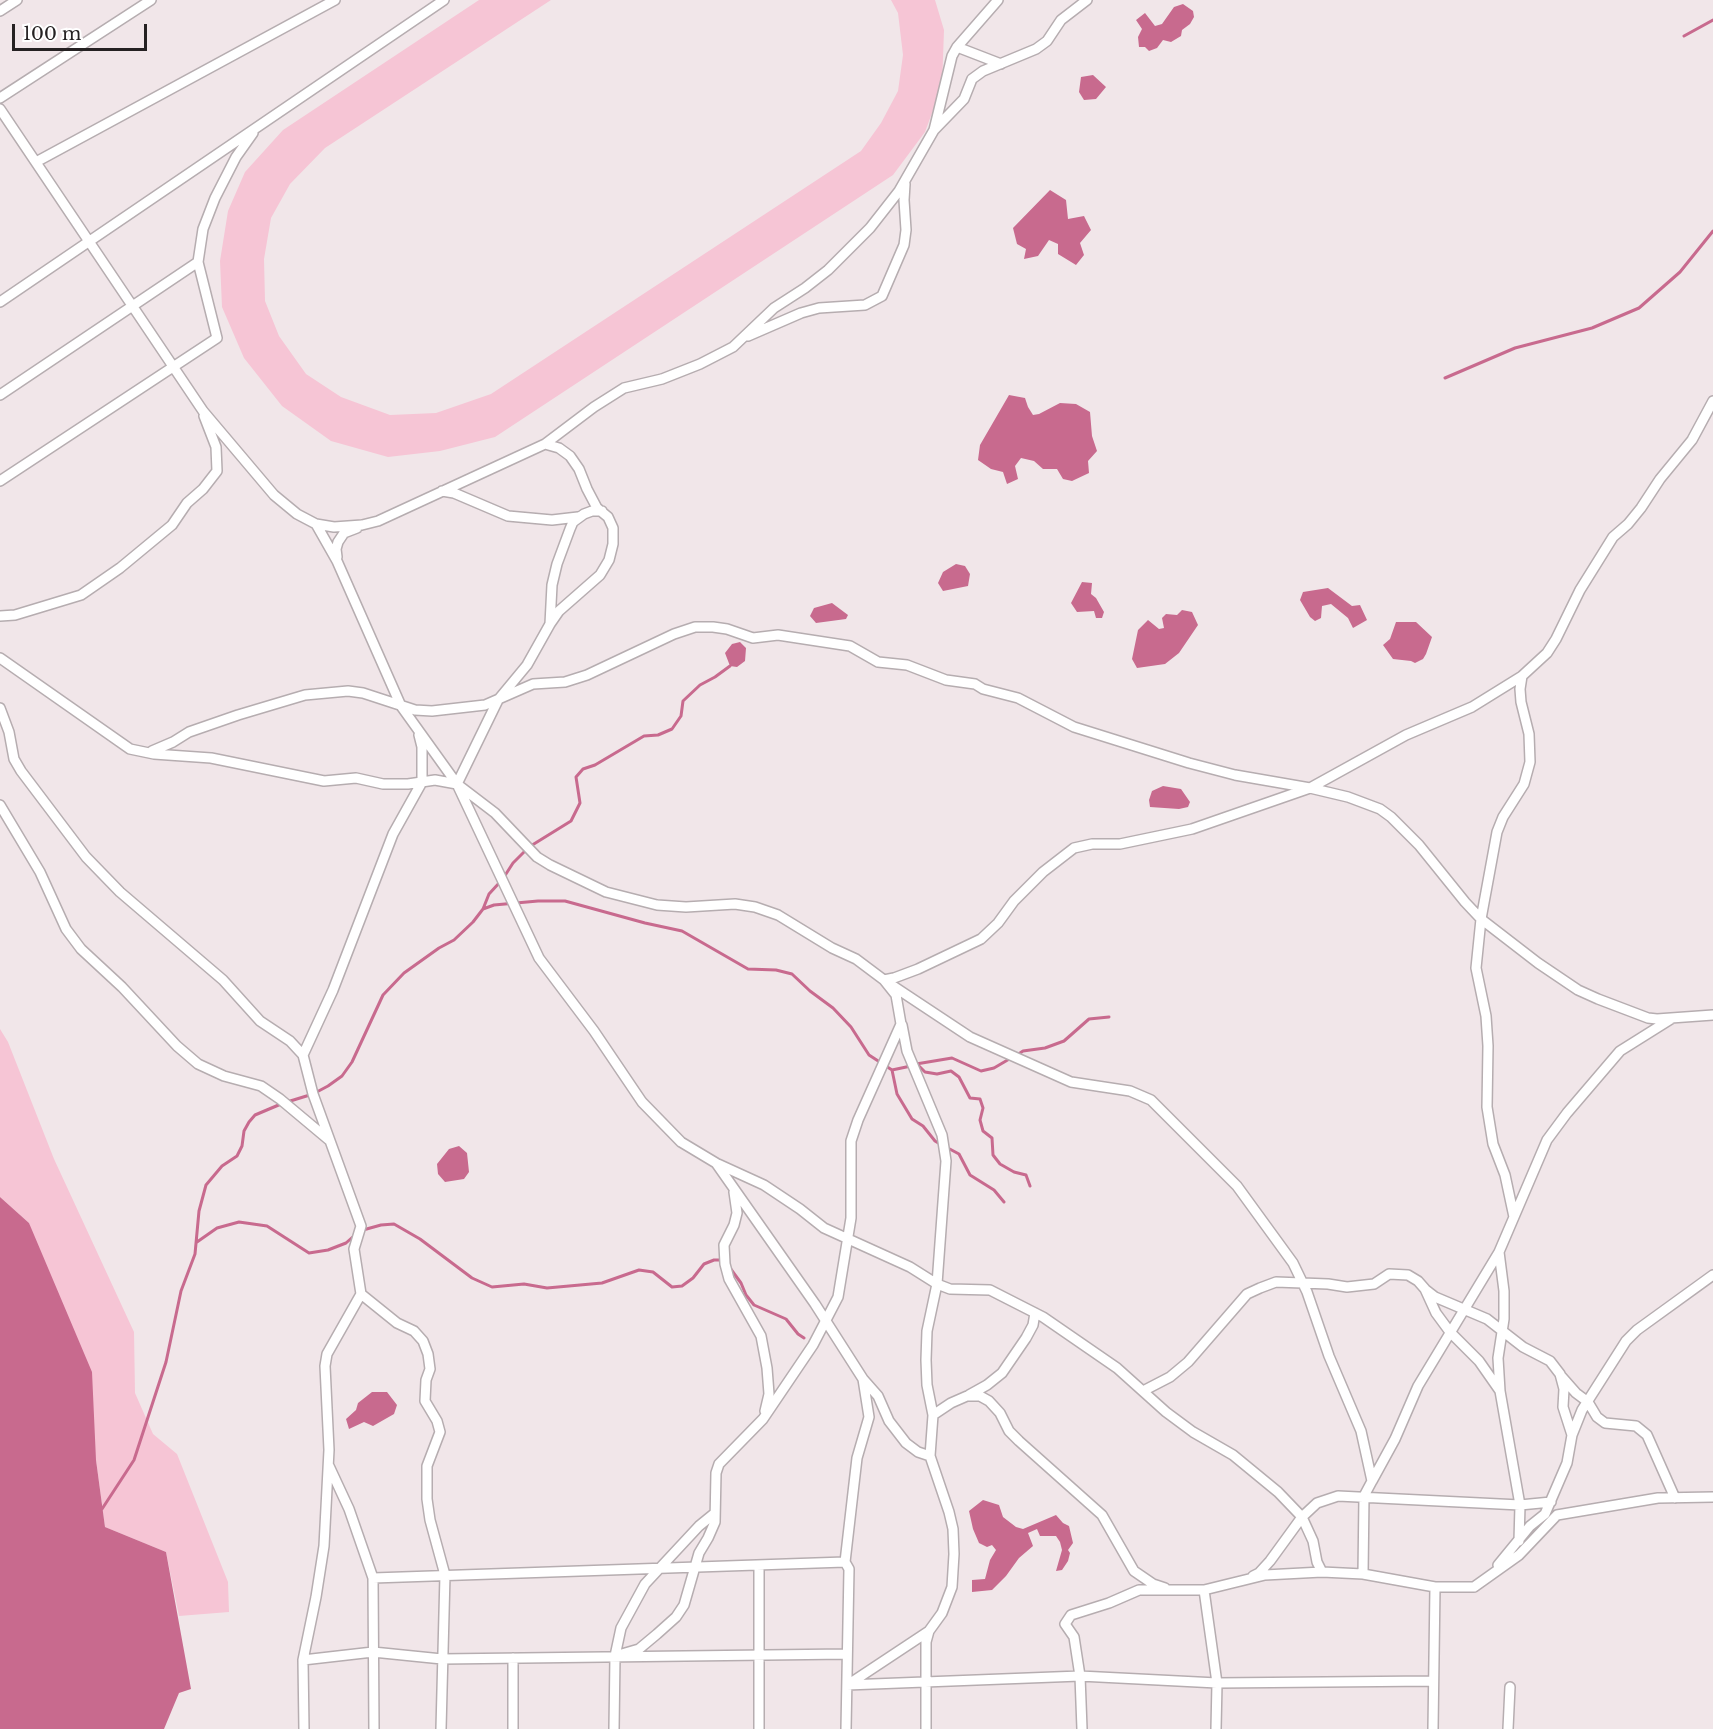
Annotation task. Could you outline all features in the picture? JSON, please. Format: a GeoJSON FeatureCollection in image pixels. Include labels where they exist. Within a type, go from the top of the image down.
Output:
{"type":"FeatureCollection","features":[{"type":"Feature","properties":{"kind":"street"},"geometry":{"type":"LineString","coordinates":[[0,11],[17,0]]}},
{"type":"Feature","properties":{"kind":"street"},"geometry":{"type":"LineString","coordinates":[[0,98],[151,0]]}},
{"type":"Feature","properties":{"kind":"street"},"geometry":{"type":"LineString","coordinates":[[36,162],[335,0]]}},
{"type":"Feature","properties":{"kind":"street"},"geometry":{"type":"LineString","coordinates":[[0,302],[444,0]]}},
{"type":"Feature","properties":{"kind":"street"},"geometry":{"type":"LineString","coordinates":[[934,130],[952,56],[957,47],[998,0]]}},
{"type":"Feature","properties":{"kind":"street"},"geometry":{"type":"LineString","coordinates":[[337,561],[336,549],[344,534],[396,513],[545,444],[601,402],[624,388],[662,379],[700,364],[733,347],[758,321],[805,288],[848,251],[870,228],[905,182],[934,130],[964,99],[972,79],[1047,41],[1061,20],[1087,0]]}},
{"type":"Feature","properties":{"kind":"street"},"geometry":{"type":"LineString","coordinates":[[957,47],[1001,64]]}},
{"type":"Feature","properties":{"kind":"street"},"geometry":{"type":"LineString","coordinates":[[0,109],[202,411],[274,495],[297,514],[316,524],[334,527],[362,525]]}},
{"type":"Feature","properties":{"kind":"street"},"geometry":{"type":"LineString","coordinates":[[1,478],[217,338],[198,262],[203,229],[215,198],[236,157],[258,126]]}},
{"type":"Feature","properties":{"kind":"street"},"geometry":{"type":"LineString","coordinates":[[743,338],[801,313],[819,308],[865,305],[882,296],[904,245],[905,182]]}},
{"type":"Feature","properties":{"kind":"street"},"geometry":{"type":"LineString","coordinates":[[0,395],[198,262]]}},
{"type":"Feature","properties":{"kind":"street"},"geometry":{"type":"LineString","coordinates":[[884,980],[918,969],[981,939],[998,923],[1014,900],[1042,872],[1074,848],[1092,844],[1120,844],[1192,829],[1310,788],[1406,735],[1472,706],[1522,676],[1548,653],[1580,590],[1613,537],[1628,524],[1660,479],[1692,440],[1713,401]]}},
{"type":"Feature","properties":{"kind":"street"},"geometry":{"type":"LineString","coordinates":[[0,616],[15,615],[81,595],[120,568],[172,525],[187,503],[218,471],[216,447],[202,411]]}},
{"type":"Feature","properties":{"kind":"street"},"geometry":{"type":"LineString","coordinates":[[457,784],[498,700],[527,665],[559,611],[600,575],[609,560],[613,528],[608,517],[597,508],[579,468],[570,456],[559,448],[545,444]]}},
{"type":"Feature","properties":{"kind":"street"},"geometry":{"type":"LineString","coordinates":[[442,490],[508,516],[552,520],[579,517],[592,511],[602,511]]}},
{"type":"Feature","properties":{"kind":"street"},"geometry":{"type":"LineString","coordinates":[[550,624],[552,585],[557,564],[570,529],[579,517]]}},
{"type":"Feature","properties":{"kind":"street"},"geometry":{"type":"LineString","coordinates":[[316,524],[337,561],[401,706],[457,784],[539,958],[594,1031],[642,1102],[681,1142],[716,1163],[764,1185],[824,1228],[910,1267],[937,1284],[950,1289],[990,1290],[1035,1313],[1117,1368],[1166,1412],[1193,1432],[1233,1455],[1261,1477],[1302,1516],[1313,1541],[1317,1562],[1322,1572]]}},
{"type":"Feature","properties":{"kind":"street"},"geometry":{"type":"LineString","coordinates":[[144,753],[157,750],[189,732],[304,695],[348,691],[363,693],[415,710],[432,711],[485,705],[533,684],[565,682],[587,675],[674,634],[695,627],[727,629],[753,638],[778,635],[850,646],[878,662],[907,665],[946,680],[969,682],[983,690],[1018,698],[1074,727],[1179,760],[1235,775],[1348,797],[1380,809],[1391,816],[1419,845],[1481,919],[1538,963],[1578,990],[1648,1018],[1713,1014]]}},
{"type":"Feature","properties":{"kind":"street"},"geometry":{"type":"LineString","coordinates":[[0,658],[130,749],[144,753],[211,758],[324,781],[356,778],[383,784],[435,780],[457,784],[495,813],[537,857],[550,866],[606,892],[657,905],[686,907],[735,904],[755,907],[778,915],[832,948],[856,959],[970,1038],[1071,1082],[1130,1090],[1151,1100],[1237,1186],[1283,1248],[1303,1282],[1329,1356],[1361,1431],[1372,1481]]}},
{"type":"Feature","properties":{"kind":"street"},"geometry":{"type":"LineString","coordinates":[[1514,1217],[1505,1174],[1493,1144],[1487,1107],[1486,1016],[1476,968],[1481,919],[1497,832],[1503,817],[1524,784],[1530,762],[1529,734],[1521,702],[1522,676]]}},
{"type":"Feature","properties":{"kind":"street"},"geometry":{"type":"LineString","coordinates":[[0,708],[9,732],[14,759],[86,857],[120,892],[223,980],[261,1021],[290,1041],[303,1055],[313,1094],[361,1226],[354,1249],[361,1294],[327,1354],[325,1366],[328,1465],[324,1546],[303,1660],[304,1729]]}},
{"type":"Feature","properties":{"kind":"street"},"geometry":{"type":"LineString","coordinates":[[303,1055],[333,990],[393,834],[422,782],[422,747],[417,728]]}},
{"type":"Feature","properties":{"kind":"street"},"geometry":{"type":"LineString","coordinates":[[0,805],[40,872],[66,928],[81,949],[122,987],[177,1046],[198,1064],[224,1076],[261,1086],[331,1142]]}},
{"type":"Feature","properties":{"kind":"street"},"geometry":{"type":"LineString","coordinates":[[884,980],[896,995],[910,1059],[942,1135],[946,1161],[937,1284],[927,1331],[926,1360],[927,1385],[933,1415],[930,1456],[949,1512],[953,1529],[954,1554],[952,1587],[942,1612],[929,1631],[926,1642],[926,1729]]}},
{"type":"Feature","properties":{"kind":"street"},"geometry":{"type":"LineString","coordinates":[[1363,1574],[1364,1496],[1395,1439],[1418,1386],[1499,1252],[1547,1140],[1620,1051],[1671,1018]]}},
{"type":"Feature","properties":{"kind":"street"},"geometry":{"type":"LineString","coordinates":[[615,1656],[639,1649],[676,1617],[684,1605],[699,1553],[715,1522],[716,1473],[719,1464],[763,1419],[826,1322],[838,1298],[849,1240],[851,1141],[858,1120],[901,1024]]}},
{"type":"Feature","properties":{"kind":"street"},"geometry":{"type":"LineString","coordinates":[[716,1163],[863,1378],[878,1396],[889,1421],[906,1443],[918,1452],[930,1456]]}},
{"type":"Feature","properties":{"kind":"street"},"geometry":{"type":"LineString","coordinates":[[734,1189],[737,1213],[734,1225],[723,1245],[724,1264],[729,1279],[761,1336],[769,1394],[763,1419]]}},
{"type":"Feature","properties":{"kind":"street"},"geometry":{"type":"LineString","coordinates":[[1499,1252],[1504,1291],[1503,1330],[1498,1358],[1500,1391],[1520,1505],[1519,1541]]}},
{"type":"Feature","properties":{"kind":"street"},"geometry":{"type":"LineString","coordinates":[[1143,1392],[1170,1377],[1188,1362],[1247,1294],[1276,1282],[1303,1282],[1347,1287],[1374,1284],[1389,1274],[1408,1275],[1435,1297],[1486,1319],[1522,1347],[1550,1361],[1576,1394],[1588,1402],[1597,1417],[1605,1423],[1636,1426],[1647,1435],[1675,1498]]}},
{"type":"Feature","properties":{"kind":"street"},"geometry":{"type":"LineString","coordinates":[[1474,1587],[1497,1566],[1530,1526],[1545,1514],[1567,1463],[1572,1435],[1588,1402],[1626,1341],[1646,1323],[1713,1275]]}},
{"type":"Feature","properties":{"kind":"street"},"geometry":{"type":"LineString","coordinates":[[1425,1289],[1436,1313],[1450,1332],[1479,1361],[1500,1391]]}},
{"type":"Feature","properties":{"kind":"street"},"geometry":{"type":"LineString","coordinates":[[361,1294],[397,1323],[414,1331],[423,1341],[428,1354],[430,1369],[426,1380],[425,1401],[440,1432],[427,1466],[427,1499],[430,1520],[445,1575],[441,1729]]}},
{"type":"Feature","properties":{"kind":"street"},"geometry":{"type":"LineString","coordinates":[[933,1415],[987,1385],[1002,1372],[1026,1338],[1033,1325],[1035,1313]]}},
{"type":"Feature","properties":{"kind":"street"},"geometry":{"type":"LineString","coordinates":[[1560,1374],[1564,1389],[1563,1407],[1572,1435]]}},
{"type":"Feature","properties":{"kind":"street"},"geometry":{"type":"LineString","coordinates":[[846,1729],[849,1569],[845,1563],[857,1458],[869,1417],[863,1378]]}},
{"type":"Feature","properties":{"kind":"street"},"geometry":{"type":"LineString","coordinates":[[967,1396],[980,1396],[988,1401],[1000,1413],[1009,1431],[1019,1442],[1102,1515],[1134,1571],[1153,1584],[1170,1590]]}},
{"type":"Feature","properties":{"kind":"street"},"geometry":{"type":"LineString","coordinates":[[328,1465],[349,1509],[373,1578],[374,1729]]}},
{"type":"Feature","properties":{"kind":"street"},"geometry":{"type":"LineString","coordinates":[[1244,1580],[1259,1573],[1302,1516],[1317,1503],[1338,1496],[1520,1505],[1551,1502]]}},
{"type":"Feature","properties":{"kind":"street"},"geometry":{"type":"LineString","coordinates":[[1082,1729],[1080,1676],[1074,1637],[1065,1624],[1071,1615],[1109,1603],[1139,1590],[1204,1590],[1265,1575],[1322,1572],[1363,1574],[1435,1587],[1474,1587],[1519,1555],[1557,1515],[1658,1498],[1713,1497]]}},
{"type":"Feature","properties":{"kind":"street"},"geometry":{"type":"LineString","coordinates":[[614,1729],[615,1656],[621,1628],[645,1584],[699,1526],[715,1513]]}},
{"type":"Feature","properties":{"kind":"street"},"geometry":{"type":"LineString","coordinates":[[373,1578],[845,1563]]}},
{"type":"Feature","properties":{"kind":"street"},"geometry":{"type":"LineString","coordinates":[[759,1566],[759,1729]]}},
{"type":"Feature","properties":{"kind":"street"},"geometry":{"type":"LineString","coordinates":[[1433,1729],[1435,1587]]}},
{"type":"Feature","properties":{"kind":"street"},"geometry":{"type":"LineString","coordinates":[[1204,1590],[1217,1683],[1216,1729]]}},
{"type":"Feature","properties":{"kind":"street"},"geometry":{"type":"LineString","coordinates":[[847,1685],[929,1631]]}},
{"type":"Feature","properties":{"kind":"street"},"geometry":{"type":"LineString","coordinates":[[303,1660],[373,1652],[442,1659],[847,1654]]}},
{"type":"Feature","properties":{"kind":"street"},"geometry":{"type":"LineString","coordinates":[[513,1658],[513,1729]]}},
{"type":"Feature","properties":{"kind":"street"},"geometry":{"type":"LineString","coordinates":[[847,1685],[1080,1676],[1217,1683],[1433,1681]]}},
{"type":"Feature","properties":{"kind":"street"},"geometry":{"type":"LineString","coordinates":[[1508,1729],[1510,1687]]}},
{"type":"Feature","properties":{"kind":"shaded area"},"geometry":{"type":"Polygon","coordinates":[[[479,0],[551,0],[325,148],[290,184],[271,218],[264,259],[265,301],[279,336],[306,374],[341,397],[390,415],[436,413],[491,394],[861,151],[881,123],[898,91],[903,55],[898,13],[891,0],[935,0],[944,30],[942,86],[925,132],[893,175],[495,437],[440,451],[388,457],[331,441],[282,406],[244,358],[222,307],[220,261],[228,211],[245,172],[283,130],[479,0]]]}},
{"type":"Feature","properties":{"kind":"shaded area"},"geometry":{"type":"Polygon","coordinates":[[[1183,4],[1193,11],[1194,17],[1190,24],[1182,30],[1181,36],[1171,42],[1163,40],[1157,48],[1149,51],[1145,47],[1139,47],[1138,37],[1142,29],[1136,20],[1145,13],[1155,26],[1162,24],[1174,7],[1183,4]]]}},
{"type":"Feature","properties":{"kind":"shaded area"},"geometry":{"type":"Polygon","coordinates":[[[1093,75],[1106,87],[1096,99],[1084,100],[1079,92],[1081,77],[1093,75]]]}},
{"type":"Feature","properties":{"kind":"shaded area"},"geometry":{"type":"Polygon","coordinates":[[[1050,190],[1066,200],[1068,219],[1084,216],[1091,230],[1080,243],[1084,255],[1076,265],[1058,254],[1058,244],[1049,240],[1038,256],[1024,259],[1026,249],[1017,244],[1013,228],[1050,190]]]}},
{"type":"Feature","properties":{"kind":"shaded area"},"geometry":{"type":"Polygon","coordinates":[[[1009,395],[1025,398],[1033,415],[1060,403],[1076,404],[1090,412],[1092,436],[1097,451],[1088,461],[1089,473],[1072,481],[1063,479],[1057,469],[1043,469],[1034,461],[1021,458],[1015,466],[1018,479],[1007,484],[1003,472],[991,469],[978,460],[980,445],[1009,395]]]}},
{"type":"Feature","properties":{"kind":"shaded area"},"geometry":{"type":"Polygon","coordinates":[[[956,564],[965,566],[970,574],[968,586],[943,591],[938,583],[943,572],[956,564]]]}},
{"type":"Feature","properties":{"kind":"shaded area"},"geometry":{"type":"Polygon","coordinates":[[[1082,582],[1092,583],[1091,594],[1104,612],[1102,618],[1096,618],[1094,611],[1077,612],[1071,603],[1082,582]]]}},
{"type":"Feature","properties":{"kind":"shaded area"},"geometry":{"type":"Polygon","coordinates":[[[1328,588],[1352,606],[1360,605],[1367,620],[1353,628],[1348,618],[1331,604],[1322,606],[1321,618],[1315,621],[1310,617],[1300,600],[1303,592],[1328,588]]]}},
{"type":"Feature","properties":{"kind":"shaded area"},"geometry":{"type":"Polygon","coordinates":[[[832,603],[848,615],[846,619],[816,623],[810,616],[814,608],[832,603]]]}},
{"type":"Feature","properties":{"kind":"shaded area"},"geometry":{"type":"Polygon","coordinates":[[[1182,610],[1192,612],[1198,625],[1179,653],[1165,664],[1137,668],[1132,659],[1138,630],[1148,620],[1159,629],[1164,628],[1162,618],[1166,614],[1177,615],[1182,610]]]}},
{"type":"Feature","properties":{"kind":"shaded area"},"geometry":{"type":"Polygon","coordinates":[[[1396,622],[1416,622],[1432,637],[1423,659],[1415,663],[1393,659],[1383,645],[1390,639],[1396,622]]]}},
{"type":"Feature","properties":{"kind":"shaded area"},"geometry":{"type":"Polygon","coordinates":[[[740,642],[746,648],[745,661],[737,667],[730,666],[725,653],[732,644],[740,642]]]}},
{"type":"Feature","properties":{"kind":"shaded area"},"geometry":{"type":"Polygon","coordinates":[[[1163,786],[1181,789],[1190,802],[1188,807],[1179,809],[1150,807],[1149,800],[1152,791],[1163,786]]]}},
{"type":"Feature","properties":{"kind":"shaded area"},"geometry":{"type":"Polygon","coordinates":[[[0,1029],[8,1042],[54,1159],[134,1332],[135,1393],[153,1434],[177,1454],[228,1582],[229,1612],[179,1616],[166,1552],[105,1527],[96,1460],[29,1223],[0,1197],[0,1029]]]}},
{"type":"Feature","properties":{"kind":"shaded area"},"geometry":{"type":"Polygon","coordinates":[[[459,1146],[467,1153],[469,1172],[464,1179],[445,1182],[438,1174],[437,1164],[449,1149],[459,1146]]]}},
{"type":"Feature","properties":{"kind":"shaded area"},"geometry":{"type":"Polygon","coordinates":[[[0,1197],[29,1223],[92,1372],[96,1460],[105,1527],[166,1552],[191,1689],[179,1693],[164,1729],[0,1729],[0,1197]]]}},
{"type":"Feature","properties":{"kind":"shaded area"},"geometry":{"type":"Polygon","coordinates":[[[372,1392],[387,1392],[397,1405],[394,1414],[373,1426],[364,1422],[349,1429],[346,1419],[356,1410],[358,1403],[372,1392]]]}},
{"type":"Feature","properties":{"kind":"shaded area"},"geometry":{"type":"Polygon","coordinates":[[[983,1500],[999,1505],[1003,1517],[1016,1527],[1023,1529],[1056,1515],[1069,1526],[1073,1543],[1068,1550],[1070,1553],[1068,1561],[1062,1570],[1056,1571],[1062,1550],[1060,1542],[1056,1536],[1040,1536],[1037,1529],[1028,1533],[1033,1546],[1019,1558],[992,1590],[972,1592],[972,1580],[985,1579],[990,1560],[996,1550],[992,1545],[987,1547],[979,1543],[973,1529],[969,1511],[983,1500]]]}},
{"type":"Feature","properties":{"kind":"waterway"},"geometry":{"type":"LineString","coordinates":[[1684,36],[1713,20]]}},
{"type":"Feature","properties":{"kind":"waterway"},"geometry":{"type":"LineString","coordinates":[[1445,378],[1515,348],[1592,328],[1639,308],[1680,272],[1713,231]]}},
{"type":"Feature","properties":{"kind":"waterway"},"geometry":{"type":"LineString","coordinates":[[504,877],[513,863],[529,847],[571,821],[580,803],[576,777],[583,769],[595,765],[644,736],[658,735],[672,729],[681,716],[683,701],[700,685],[730,666]]}},
{"type":"Feature","properties":{"kind":"waterway"},"geometry":{"type":"LineString","coordinates":[[483,909],[489,894],[500,882]]}},
{"type":"Feature","properties":{"kind":"waterway"},"geometry":{"type":"LineString","coordinates":[[287,1102],[313,1094],[342,1076],[352,1062],[383,995],[404,973],[454,940],[483,909],[494,905],[538,901],[565,901],[682,931],[748,969],[776,970],[792,974],[833,1008],[851,1027],[869,1055],[892,1070],[911,1066]]}},
{"type":"Feature","properties":{"kind":"waterway"},"geometry":{"type":"LineString","coordinates":[[1017,1055],[1023,1051],[1045,1048],[1064,1041],[1089,1019],[1109,1017]]}},
{"type":"Feature","properties":{"kind":"waterway"},"geometry":{"type":"LineString","coordinates":[[916,1064],[952,1058],[981,1071],[994,1068],[1011,1058]]}},
{"type":"Feature","properties":{"kind":"waterway"},"geometry":{"type":"LineString","coordinates":[[917,1064],[925,1072],[937,1074],[951,1071],[959,1077],[970,1098],[980,1099],[983,1108],[980,1120],[983,1131],[992,1138],[993,1155],[1000,1164],[1014,1172],[1026,1175],[1030,1186]]}},
{"type":"Feature","properties":{"kind":"waterway"},"geometry":{"type":"LineString","coordinates":[[892,1070],[897,1094],[912,1119],[923,1126],[940,1144]]}},
{"type":"Feature","properties":{"kind":"waterway"},"geometry":{"type":"LineString","coordinates":[[102,1509],[134,1460],[166,1362],[181,1291],[195,1254],[199,1211],[206,1185],[222,1166],[237,1156],[242,1146],[244,1131],[255,1115],[281,1104]]}},
{"type":"Feature","properties":{"kind":"waterway"},"geometry":{"type":"LineString","coordinates":[[946,1147],[959,1154],[970,1175],[994,1190],[1004,1202]]}},
{"type":"Feature","properties":{"kind":"waterway"},"geometry":{"type":"LineString","coordinates":[[197,1242],[217,1228],[239,1222],[267,1226],[309,1253],[328,1250],[346,1243],[355,1235]]}},
{"type":"Feature","properties":{"kind":"waterway"},"geometry":{"type":"LineString","coordinates":[[363,1230],[394,1224],[420,1239],[472,1278],[492,1287],[524,1284],[547,1288],[602,1283],[639,1270],[653,1272],[672,1287],[682,1286],[693,1278],[704,1264],[714,1260],[724,1260]]}},
{"type":"Feature","properties":{"kind":"waterway"},"geometry":{"type":"LineString","coordinates":[[730,1268],[754,1305],[786,1319],[804,1338]]}}]}
